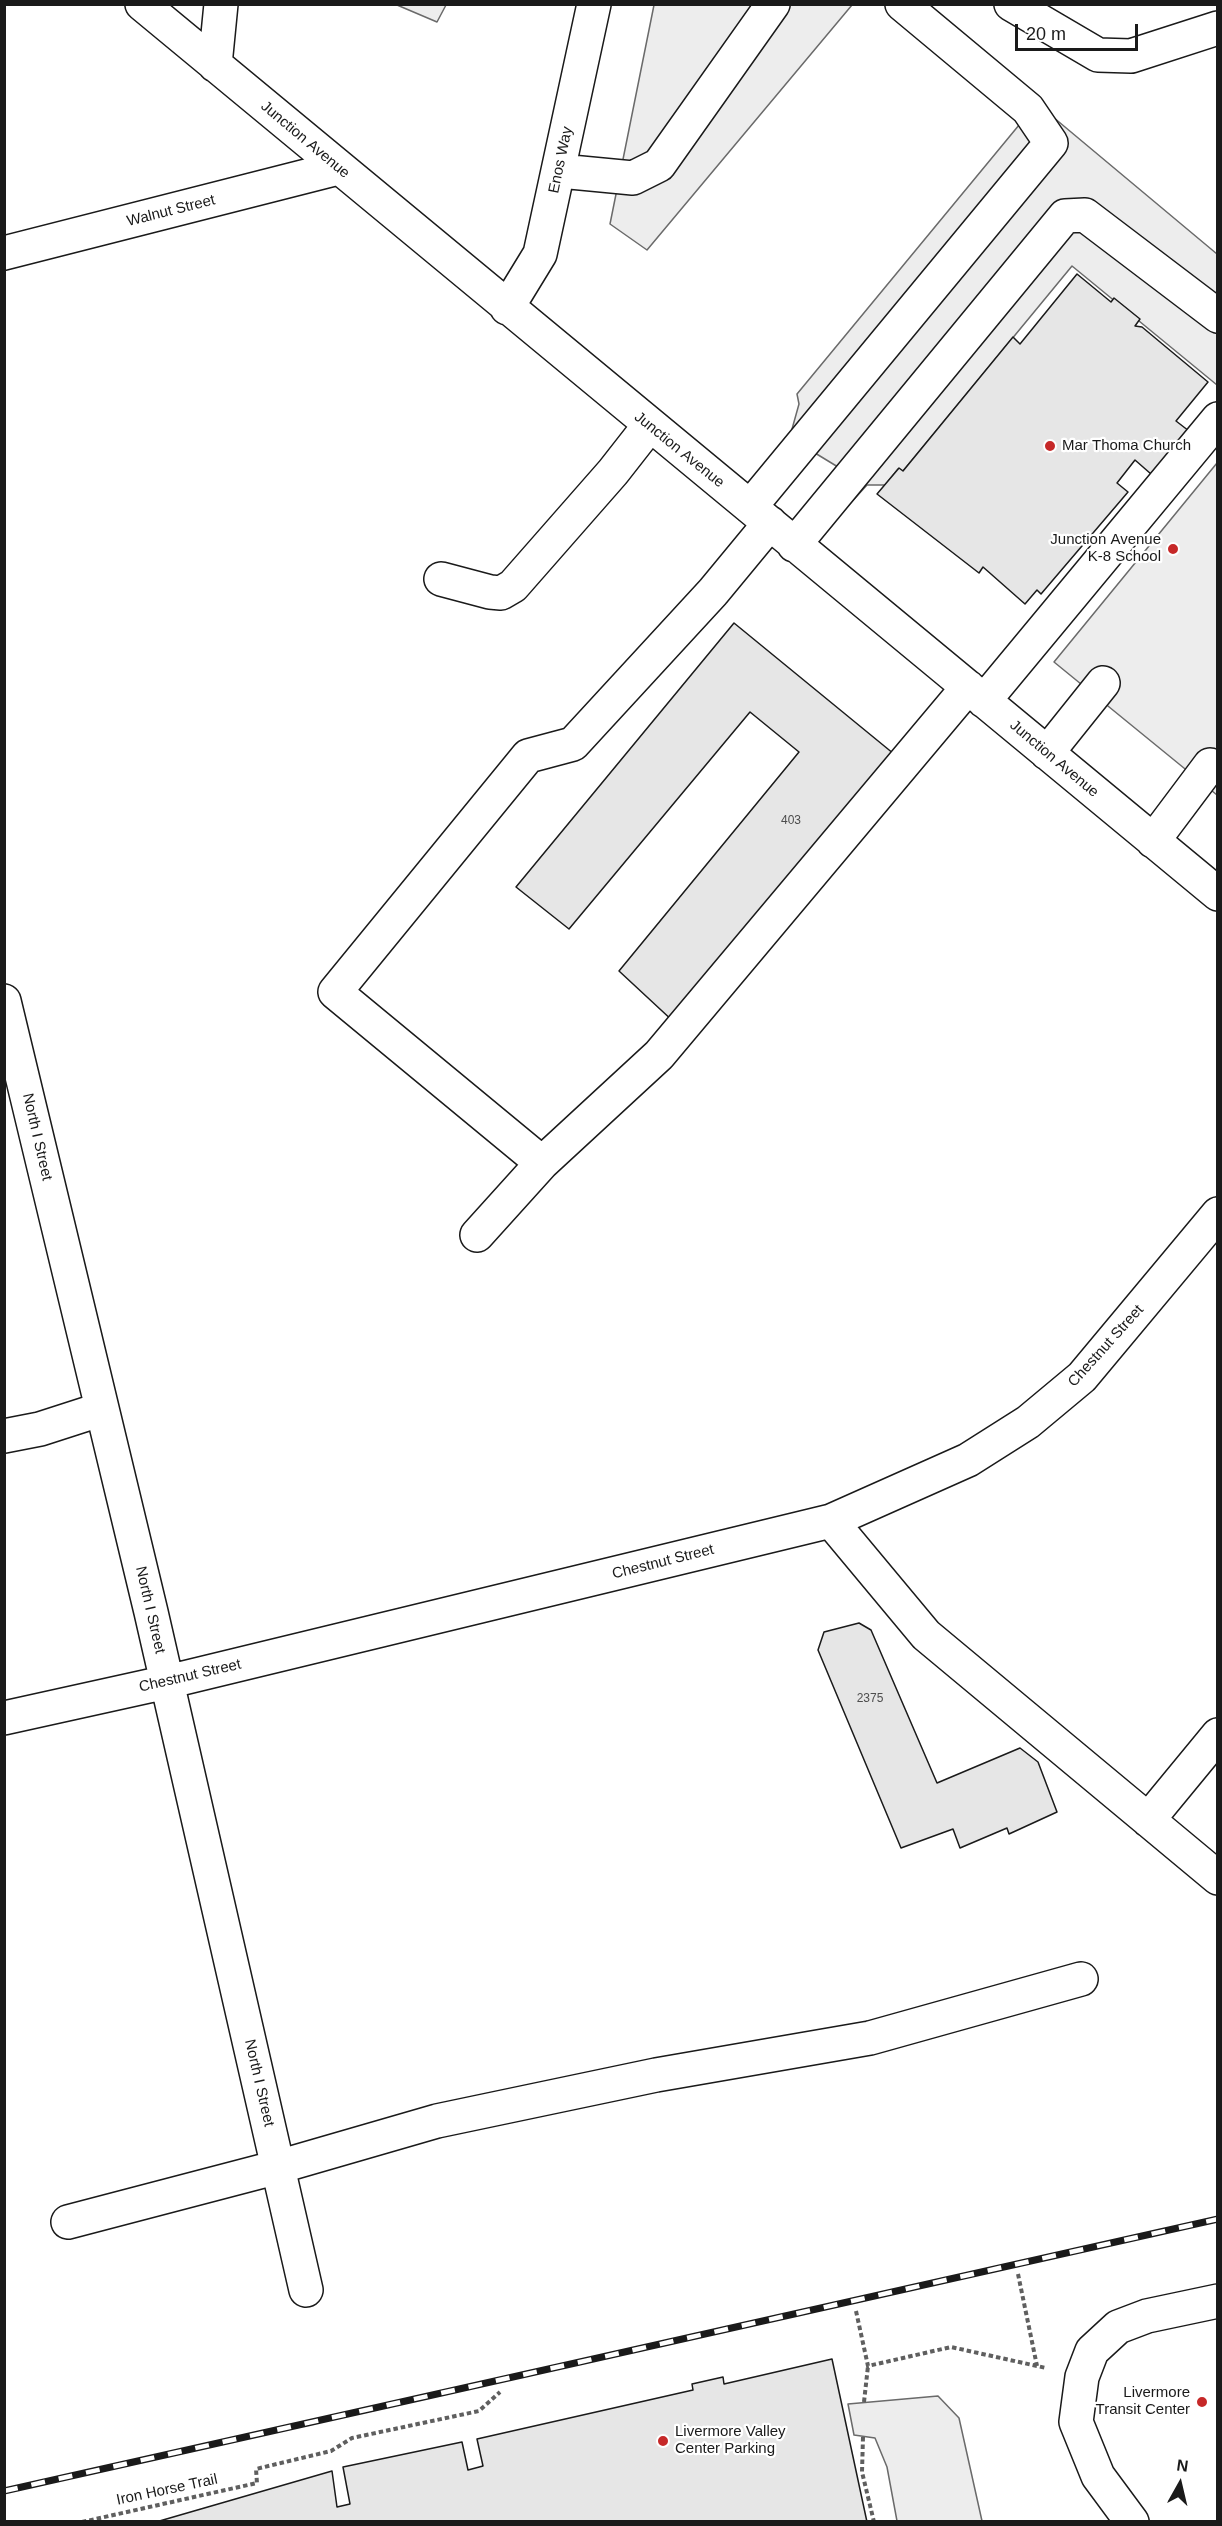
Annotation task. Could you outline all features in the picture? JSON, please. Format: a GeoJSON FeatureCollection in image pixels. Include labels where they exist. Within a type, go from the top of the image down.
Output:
{"type":"FeatureCollection","features":[{"type":"Feature","properties":{"kind":"street","name":"Junction Avenue"},"geometry":{"type":"LineString","coordinates":[[142,4],[1218,894]]}},
{"type":"Feature","properties":{"kind":"street"},"geometry":{"type":"LineString","coordinates":[[215,65],[221,4]]}},
{"type":"Feature","properties":{"kind":"street","name":"Enos Way"},"geometry":{"type":"LineString","coordinates":[[507,308],[540,254],[560,171],[594,4]]}},
{"type":"Feature","properties":{"kind":"street"},"geometry":{"type":"LineString","coordinates":[[542,1163],[334,992],[528,756],[573,744],[713,591],[760,515],[1051,143],[1028,109],[902,4]]}},
{"type":"Feature","properties":{"kind":"street"},"geometry":{"type":"LineString","coordinates":[[1011,4],[1098,55],[1131,56],[1218,28]]}},
{"type":"Feature","properties":{"kind":"street"},"geometry":{"type":"LineString","coordinates":[[560,171],[633,178],[659,165],[760,9]]}},
{"type":"Feature","properties":{"kind":"street","name":"Walnut Street"},"geometry":{"type":"LineString","coordinates":[[4,253],[338,168]]}},
{"type":"Feature","properties":{"kind":"street"},"geometry":{"type":"LineString","coordinates":[[794,544],[1065,216],[1086,215],[1218,316]]}},
{"type":"Feature","properties":{"kind":"street"},"geometry":{"type":"LineString","coordinates":[[477,1235],[542,1163],[659,1055],[1218,419]]}},
{"type":"Feature","properties":{"kind":"street"},"geometry":{"type":"LineString","coordinates":[[441,579],[490,592],[501,593],[513,586],[614,472],[650,426]]}},
{"type":"Feature","properties":{"kind":"street"},"geometry":{"type":"LineString","coordinates":[[1047,753],[1103,683]]}},
{"type":"Feature","properties":{"kind":"street"},"geometry":{"type":"LineString","coordinates":[[1153,841],[1210,765]]}},
{"type":"Feature","properties":{"kind":"street","name":"North I Street"},"geometry":{"type":"LineString","coordinates":[[4,1001],[167,1683],[306,2290]]}},
{"type":"Feature","properties":{"kind":"street","name":"Chestnut Street"},"geometry":{"type":"LineString","coordinates":[[4,1718],[167,1683],[831,1521],[968,1460],[1028,1422],[1082,1377],[1218,1214]]}},
{"type":"Feature","properties":{"kind":"street"},"geometry":{"type":"LineString","coordinates":[[4,1436],[40,1429],[102,1409]]}},
{"type":"Feature","properties":{"kind":"street"},"geometry":{"type":"LineString","coordinates":[[831,1521],[926,1635],[1218,1878]]}},
{"type":"Feature","properties":{"kind":"street"},"geometry":{"type":"LineString","coordinates":[[1148,1820],[1218,1735]]}},
{"type":"Feature","properties":{"kind":"street"},"geometry":{"type":"LineString","coordinates":[[68,2222],[278,2168],[437,2121],[656,2075],[870,2038],[1081,1979]]}},
{"type":"Feature","properties":{"kind":"street"},"geometry":{"type":"LineString","coordinates":[[1132,2522],[1098,2476],[1076,2422],[1082,2377],[1092,2351],[1118,2327],[1147,2316],[1218,2301]]}},
{"type":"Feature","properties":{"kind":"path"},"geometry":{"type":"LineString","coordinates":[[1018,2274],[1037,2366]]}},
{"type":"Feature","properties":{"kind":"path"},"geometry":{"type":"LineString","coordinates":[[856,2311],[868,2366],[864,2402]]}},
{"type":"Feature","properties":{"kind":"path"},"geometry":{"type":"LineString","coordinates":[[868,2366],[951,2347],[1057,2370]]}},
{"type":"Feature","properties":{"kind":"path","name":"Iron Horse Trail"},"geometry":{"type":"LineString","coordinates":[[82,2522],[257,2483],[256,2469],[331,2451],[352,2438],[478,2412],[500,2392]]}},
{"type":"Feature","properties":{"kind":"path"},"geometry":{"type":"LineString","coordinates":[[863,2437],[862,2472],[874,2522]]}},
{"type":"Feature","properties":{"kind":"shaded area"},"geometry":{"type":"Polygon","coordinates":[[[446,4],[437,22],[397,5],[446,4]]]}},
{"type":"Feature","properties":{"kind":"shaded area"},"geometry":{"type":"Polygon","coordinates":[[[654,5],[852,5],[647,250],[610,224],[654,5]]]}},
{"type":"Feature","properties":{"kind":"shaded area"},"geometry":{"type":"Polygon","coordinates":[[[885,5],[919,5],[1217,254],[1217,385],[1072,266],[903,471],[898,469],[885,485],[867,485],[847,507],[822,487],[838,467],[815,453],[787,447],[799,404],[797,394],[1024,119],[885,5]]]}},
{"type":"Feature","properties":{"kind":"shaded area","name":"Junction Avenue K-8 School"},"geometry":{"type":"Polygon","coordinates":[[[1217,463],[1217,795],[1054,662],[1217,463]]]}},
{"type":"Feature","properties":{"kind":"shaded area"},"geometry":{"type":"Polygon","coordinates":[[[938,2396],[959,2418],[982,2521],[897,2521],[887,2467],[875,2438],[854,2435],[848,2404],[938,2396]]]}},
{"type":"Feature","properties":{"kind":"building","name":"Mar Thoma Church"},"geometry":{"type":"Polygon","coordinates":[[[1077,274],[1111,302],[1114,298],[1140,319],[1135,326],[1142,327],[1208,382],[1176,421],[1189,431],[1151,474],[1135,460],[1117,483],[1128,492],[1041,594],[1037,590],[1025,604],[983,567],[979,573],[877,494],[899,468],[903,471],[1013,337],[1020,344],[1077,274]]]}},
{"type":"Feature","properties":{"kind":"building"},"geometry":{"type":"Polygon","coordinates":[[[734,623],[894,754],[675,1023],[619,971],[799,752],[750,712],[569,929],[516,887],[734,623]]]}},
{"type":"Feature","properties":{"kind":"building"},"geometry":{"type":"Polygon","coordinates":[[[859,1623],[871,1630],[937,1783],[1020,1748],[1038,1762],[1057,1812],[1009,1834],[1007,1828],[960,1848],[953,1829],[901,1848],[818,1650],[824,1632],[859,1623]]]}},
{"type":"Feature","properties":{"kind":"building","name":"Livermore Valley Center Parking"},"geometry":{"type":"Polygon","coordinates":[[[832,2359],[867,2522],[156,2522],[332,2471],[337,2507],[350,2504],[343,2467],[462,2442],[468,2470],[483,2466],[477,2439],[693,2390],[692,2384],[723,2377],[724,2384],[832,2359]]]}},
{"type":"Feature","properties":{"kind":"railway"},"geometry":{"type":"LineString","coordinates":[[4,2491],[1218,2219]]}},
{"type":"Feature","properties":{"kind":"place","name":"Mar Thoma Church"},"geometry":{"type":"Point","coordinates":[1050,446]}},
{"type":"Feature","properties":{"kind":"place","name":"Junction Avenue K-8 School"},"geometry":{"type":"Point","coordinates":[1173,549]}},
{"type":"Feature","properties":{"kind":"place","name":"Livermore Transit Center"},"geometry":{"type":"Point","coordinates":[1202,2402]}},
{"type":"Feature","properties":{"kind":"place","name":"Livermore Valley Center Parking"},"geometry":{"type":"Point","coordinates":[663,2441]}}]}
